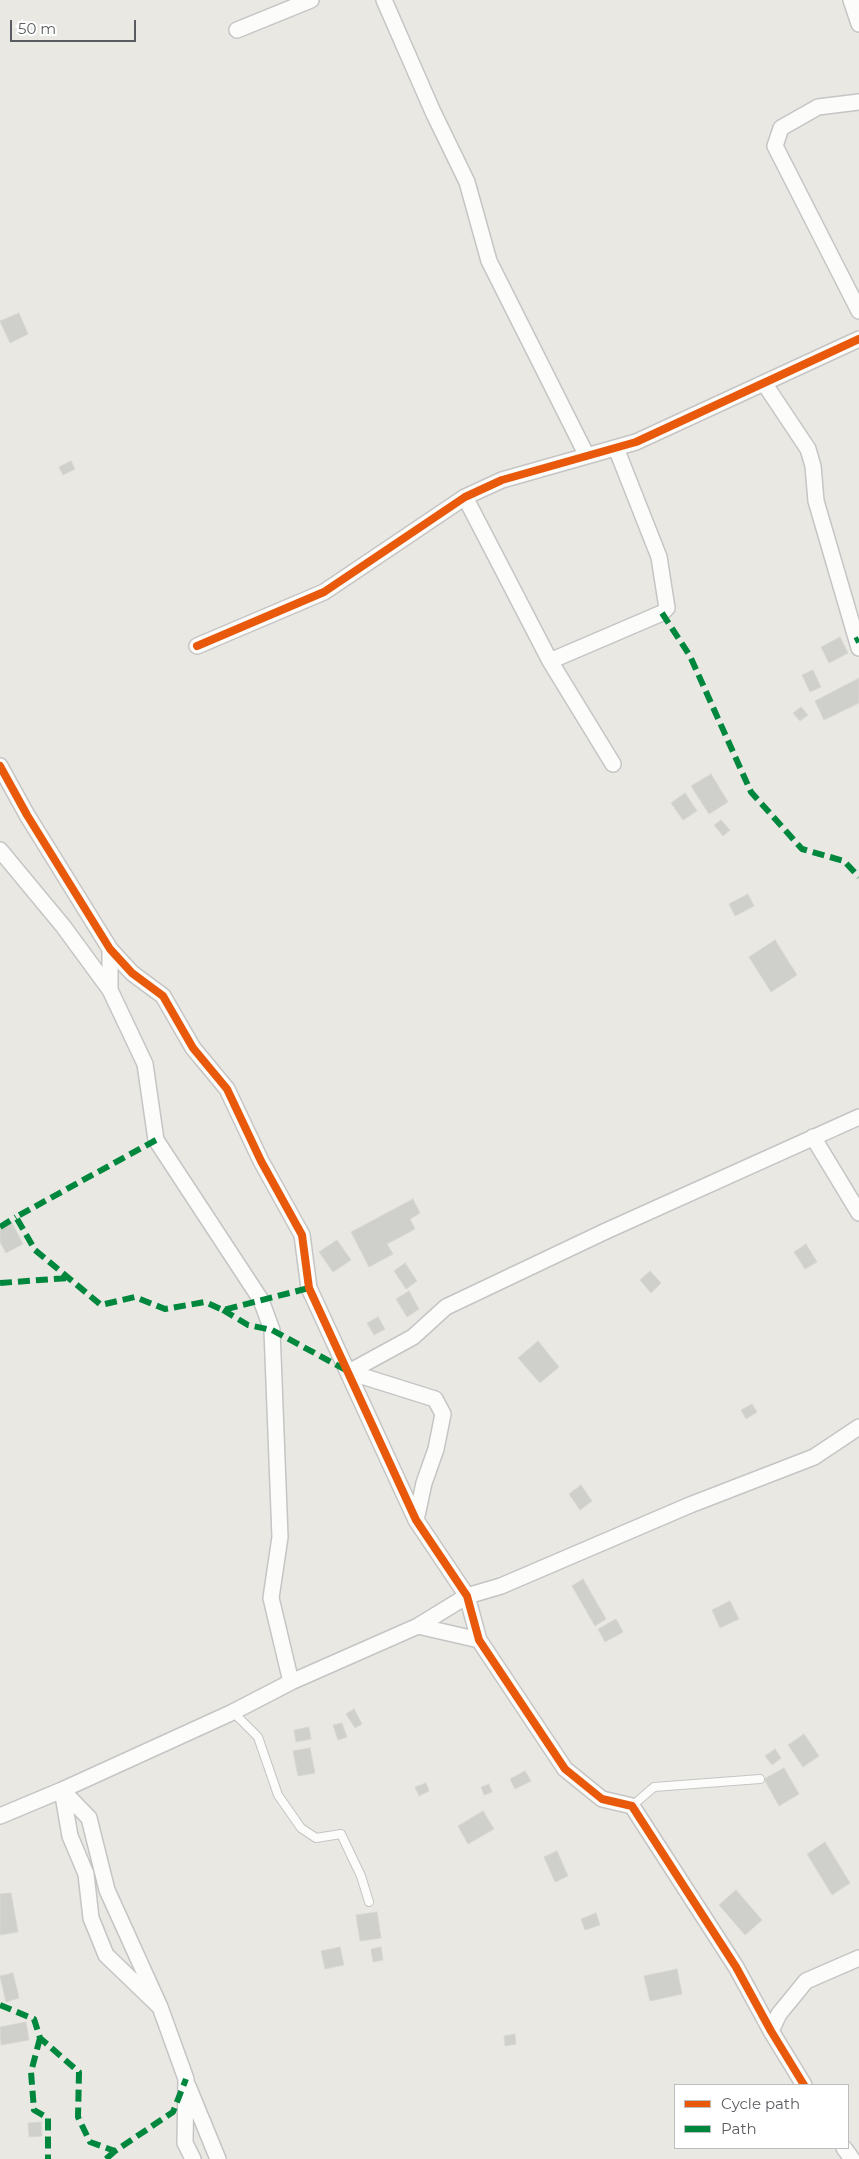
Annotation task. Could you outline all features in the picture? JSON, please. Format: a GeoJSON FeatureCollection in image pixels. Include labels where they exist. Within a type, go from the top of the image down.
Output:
{"type":"FeatureCollection","features":[{"type":"Feature","properties":{"kind":"street"},"geometry":{"type":"LineString","coordinates":[[237,30],[311,0]]}},
{"type":"Feature","properties":{"kind":"street"},"geometry":{"type":"LineString","coordinates":[[384,0],[432,112],[467,182],[489,261],[587,456]]}},
{"type":"Feature","properties":{"kind":"street"},"geometry":{"type":"LineString","coordinates":[[851,0],[859,24]]}},
{"type":"Feature","properties":{"kind":"street"},"geometry":{"type":"LineString","coordinates":[[859,102],[818,107],[781,128],[775,146],[859,311]]}},
{"type":"Feature","properties":{"kind":"street"},"geometry":{"type":"LineString","coordinates":[[197,646],[324,592],[465,497],[502,480],[636,442],[859,339]]}},
{"type":"Feature","properties":{"kind":"street"},"geometry":{"type":"LineString","coordinates":[[764,383],[808,449],[813,466],[816,501],[859,648]]}},
{"type":"Feature","properties":{"kind":"street"},"geometry":{"type":"LineString","coordinates":[[550,661],[662,613],[667,608],[658,557],[616,448]]}},
{"type":"Feature","properties":{"kind":"street"},"geometry":{"type":"LineString","coordinates":[[465,497],[550,661],[614,764]]}},
{"type":"Feature","properties":{"kind":"street"},"geometry":{"type":"LineString","coordinates":[[0,766],[27,815],[110,949],[132,973],[163,996],[193,1048],[227,1089],[262,1161],[302,1235],[310,1288],[416,1520],[467,1596],[479,1640],[565,1770],[602,1799],[632,1806],[736,1967],[771,2031],[803,2084]]}},
{"type":"Feature","properties":{"kind":"street"},"geometry":{"type":"LineString","coordinates":[[0,850],[64,926],[110,990],[145,1064],[156,1140],[261,1300],[272,1330],[280,1537],[271,1598],[291,1682]]}},
{"type":"Feature","properties":{"kind":"street"},"geometry":{"type":"LineString","coordinates":[[110,949],[110,990]]}},
{"type":"Feature","properties":{"kind":"street"},"geometry":{"type":"LineString","coordinates":[[349,1372],[413,1337],[446,1307],[606,1230],[859,1117]]}},
{"type":"Feature","properties":{"kind":"street"},"geometry":{"type":"LineString","coordinates":[[813,1137],[859,1213]]}},
{"type":"Feature","properties":{"kind":"street"},"geometry":{"type":"LineString","coordinates":[[349,1372],[435,1399],[443,1414],[436,1448],[424,1482],[416,1520]]}},
{"type":"Feature","properties":{"kind":"street"},"geometry":{"type":"LineString","coordinates":[[0,1816],[62,1790],[233,1712],[291,1682],[418,1626],[467,1596],[502,1586],[690,1505],[814,1457],[859,1427]]}},
{"type":"Feature","properties":{"kind":"street"},"geometry":{"type":"LineString","coordinates":[[418,1626],[479,1640]]}},
{"type":"Feature","properties":{"kind":"street"},"geometry":{"type":"LineString","coordinates":[[62,1790],[70,1836],[86,1874],[91,1918],[106,1955],[160,2007]]}},
{"type":"Feature","properties":{"kind":"street"},"geometry":{"type":"LineString","coordinates":[[62,1790],[89,1818],[107,1890],[160,2007],[218,2159]]}},
{"type":"Feature","properties":{"kind":"street"},"geometry":{"type":"LineString","coordinates":[[771,2031],[779,2014],[806,1981],[859,1958]]}},
{"type":"Feature","properties":{"kind":"street"},"geometry":{"type":"LineString","coordinates":[[186,2079],[185,2143],[193,2159]]}},
{"type":"Feature","properties":{"kind":"lane"},"geometry":{"type":"LineString","coordinates":[[233,1712],[258,1738],[278,1795],[301,1828],[316,1838],[341,1834],[361,1876],[369,1902]]}},
{"type":"Feature","properties":{"kind":"lane"},"geometry":{"type":"LineString","coordinates":[[632,1806],[654,1787],[760,1779]]}},
{"type":"Feature","properties":{"kind":"building"},"geometry":{"type":"Polygon","coordinates":[[[19,313],[28,334],[10,343],[0,321],[19,313]]]}},
{"type":"Feature","properties":{"kind":"building"},"geometry":{"type":"Polygon","coordinates":[[[71,461],[75,469],[63,475],[59,467],[71,461]]]}},
{"type":"Feature","properties":{"kind":"building"},"geometry":{"type":"Polygon","coordinates":[[[840,637],[848,653],[829,663],[821,647],[840,637]]]}},
{"type":"Feature","properties":{"kind":"building"},"geometry":{"type":"Polygon","coordinates":[[[813,670],[821,687],[810,692],[802,675],[813,670]]]}},
{"type":"Feature","properties":{"kind":"building"},"geometry":{"type":"Polygon","coordinates":[[[859,678],[859,703],[824,720],[815,701],[859,678]]]}},
{"type":"Feature","properties":{"kind":"building"},"geometry":{"type":"Polygon","coordinates":[[[801,707],[808,715],[800,721],[793,713],[801,707]]]}},
{"type":"Feature","properties":{"kind":"building"},"geometry":{"type":"Polygon","coordinates":[[[711,774],[728,802],[709,814],[691,786],[711,774]]]}},
{"type":"Feature","properties":{"kind":"building"},"geometry":{"type":"Polygon","coordinates":[[[685,793],[697,811],[683,820],[671,803],[685,793]]]}},
{"type":"Feature","properties":{"kind":"building"},"geometry":{"type":"Polygon","coordinates":[[[721,820],[730,830],[723,836],[714,825],[721,820]]]}},
{"type":"Feature","properties":{"kind":"building"},"geometry":{"type":"Polygon","coordinates":[[[748,894],[754,906],[735,916],[729,904],[748,894]]]}},
{"type":"Feature","properties":{"kind":"building"},"geometry":{"type":"Polygon","coordinates":[[[775,940],[797,975],[771,992],[749,957],[775,940]]]}},
{"type":"Feature","properties":{"kind":"building"},"geometry":{"type":"Polygon","coordinates":[[[413,1199],[420,1213],[410,1219],[415,1229],[387,1244],[393,1254],[369,1267],[351,1232],[413,1199]]]}},
{"type":"Feature","properties":{"kind":"building"},"geometry":{"type":"Polygon","coordinates":[[[12,1223],[23,1244],[6,1253],[0,1242],[0,1230],[12,1223]]]}},
{"type":"Feature","properties":{"kind":"building"},"geometry":{"type":"Polygon","coordinates":[[[337,1240],[351,1260],[333,1272],[319,1252],[337,1240]]]}},
{"type":"Feature","properties":{"kind":"building"},"geometry":{"type":"Polygon","coordinates":[[[806,1244],[817,1262],[805,1269],[794,1252],[806,1244]]]}},
{"type":"Feature","properties":{"kind":"building"},"geometry":{"type":"Polygon","coordinates":[[[405,1263],[417,1281],[406,1289],[394,1271],[405,1263]]]}},
{"type":"Feature","properties":{"kind":"building"},"geometry":{"type":"Polygon","coordinates":[[[650,1271],[661,1283],[651,1293],[640,1280],[650,1271]]]}},
{"type":"Feature","properties":{"kind":"building"},"geometry":{"type":"Polygon","coordinates":[[[409,1291],[419,1309],[407,1317],[396,1299],[409,1291]]]}},
{"type":"Feature","properties":{"kind":"building"},"geometry":{"type":"Polygon","coordinates":[[[378,1317],[385,1329],[374,1335],[367,1323],[378,1317]]]}},
{"type":"Feature","properties":{"kind":"building"},"geometry":{"type":"Polygon","coordinates":[[[538,1341],[559,1367],[540,1383],[518,1358],[538,1341]]]}},
{"type":"Feature","properties":{"kind":"building"},"geometry":{"type":"Polygon","coordinates":[[[752,1404],[757,1412],[746,1419],[741,1410],[752,1404]]]}},
{"type":"Feature","properties":{"kind":"building"},"geometry":{"type":"Polygon","coordinates":[[[581,1485],[592,1501],[580,1510],[569,1494],[581,1485]]]}},
{"type":"Feature","properties":{"kind":"building"},"geometry":{"type":"Polygon","coordinates":[[[583,1579],[606,1619],[595,1626],[572,1586],[583,1579]]]}},
{"type":"Feature","properties":{"kind":"building"},"geometry":{"type":"Polygon","coordinates":[[[730,1601],[739,1619],[720,1628],[712,1610],[730,1601]]]}},
{"type":"Feature","properties":{"kind":"building"},"geometry":{"type":"Polygon","coordinates":[[[616,1619],[623,1632],[605,1642],[598,1629],[616,1619]]]}},
{"type":"Feature","properties":{"kind":"building"},"geometry":{"type":"Polygon","coordinates":[[[354,1709],[362,1724],[355,1728],[346,1714],[354,1709]]]}},
{"type":"Feature","properties":{"kind":"building"},"geometry":{"type":"Polygon","coordinates":[[[342,1723],[347,1737],[338,1740],[333,1725],[342,1723]]]}},
{"type":"Feature","properties":{"kind":"building"},"geometry":{"type":"Polygon","coordinates":[[[309,1727],[311,1739],[296,1742],[294,1730],[309,1727]]]}},
{"type":"Feature","properties":{"kind":"building"},"geometry":{"type":"Polygon","coordinates":[[[804,1734],[819,1756],[803,1767],[788,1745],[804,1734]]]}},
{"type":"Feature","properties":{"kind":"building"},"geometry":{"type":"Polygon","coordinates":[[[310,1748],[315,1773],[298,1776],[293,1751],[310,1748]]]}},
{"type":"Feature","properties":{"kind":"building"},"geometry":{"type":"Polygon","coordinates":[[[775,1749],[781,1758],[772,1765],[765,1756],[775,1749]]]}},
{"type":"Feature","properties":{"kind":"building"},"geometry":{"type":"Polygon","coordinates":[[[784,1768],[799,1794],[779,1806],[764,1779],[784,1768]]]}},
{"type":"Feature","properties":{"kind":"building"},"geometry":{"type":"Polygon","coordinates":[[[525,1771],[531,1781],[515,1789],[510,1779],[525,1771]]]}},
{"type":"Feature","properties":{"kind":"building"},"geometry":{"type":"Polygon","coordinates":[[[426,1783],[429,1791],[419,1796],[415,1787],[426,1783]]]}},
{"type":"Feature","properties":{"kind":"building"},"geometry":{"type":"Polygon","coordinates":[[[489,1784],[492,1792],[484,1795],[481,1787],[489,1784]]]}},
{"type":"Feature","properties":{"kind":"building"},"geometry":{"type":"Polygon","coordinates":[[[483,1811],[494,1829],[468,1844],[458,1826],[483,1811]]]}},
{"type":"Feature","properties":{"kind":"building"},"geometry":{"type":"Polygon","coordinates":[[[825,1842],[850,1883],[832,1895],[807,1854],[825,1842]]]}},
{"type":"Feature","properties":{"kind":"building"},"geometry":{"type":"Polygon","coordinates":[[[557,1851],[568,1876],[555,1882],[544,1857],[557,1851]]]}},
{"type":"Feature","properties":{"kind":"building"},"geometry":{"type":"Polygon","coordinates":[[[736,1890],[762,1920],[745,1935],[719,1905],[736,1890]]]}},
{"type":"Feature","properties":{"kind":"building"},"geometry":{"type":"Polygon","coordinates":[[[11,1893],[18,1932],[0,1935],[0,1894],[11,1893]]]}},
{"type":"Feature","properties":{"kind":"building"},"geometry":{"type":"Polygon","coordinates":[[[377,1912],[381,1938],[360,1941],[356,1915],[377,1912]]]}},
{"type":"Feature","properties":{"kind":"building"},"geometry":{"type":"Polygon","coordinates":[[[596,1913],[600,1925],[585,1930],[581,1919],[596,1913]]]}},
{"type":"Feature","properties":{"kind":"building"},"geometry":{"type":"Polygon","coordinates":[[[340,1947],[344,1965],[325,1969],[321,1951],[340,1947]]]}},
{"type":"Feature","properties":{"kind":"building"},"geometry":{"type":"Polygon","coordinates":[[[381,1947],[383,1960],[373,1962],[371,1949],[381,1947]]]}},
{"type":"Feature","properties":{"kind":"building"},"geometry":{"type":"Polygon","coordinates":[[[677,1969],[682,1994],[650,2001],[644,1976],[677,1969]]]}},
{"type":"Feature","properties":{"kind":"building"},"geometry":{"type":"Polygon","coordinates":[[[13,1973],[19,1998],[6,2002],[0,1976],[13,1973]]]}},
{"type":"Feature","properties":{"kind":"building"},"geometry":{"type":"Polygon","coordinates":[[[26,2022],[29,2040],[1,2045],[0,2027],[26,2022]]]}},
{"type":"Feature","properties":{"kind":"building"},"geometry":{"type":"Polygon","coordinates":[[[515,2034],[516,2044],[505,2046],[504,2036],[515,2034]]]}},
{"type":"Feature","properties":{"kind":"building"},"geometry":{"type":"Polygon","coordinates":[[[41,2122],[42,2136],[29,2137],[28,2123],[41,2122]]]}},
{"type":"Feature","properties":{"kind":"marked path"},"geometry":{"type":"LineString","coordinates":[[662,613],[690,656],[751,792],[802,849],[844,861],[859,877]]}},
{"type":"Feature","properties":{"kind":"marked path"},"geometry":{"type":"LineString","coordinates":[[855,641],[859,639]]}},
{"type":"Feature","properties":{"kind":"marked path"},"geometry":{"type":"LineString","coordinates":[[156,1140],[16,1217],[35,1250],[101,1305],[135,1297],[165,1309],[205,1302],[223,1310],[309,1288]]}},
{"type":"Feature","properties":{"kind":"marked path"},"geometry":{"type":"LineString","coordinates":[[0,1227],[16,1217]]}},
{"type":"Feature","properties":{"kind":"marked path"},"geometry":{"type":"LineString","coordinates":[[0,1283],[68,1278]]}},
{"type":"Feature","properties":{"kind":"marked path"},"geometry":{"type":"LineString","coordinates":[[223,1310],[248,1325],[272,1330],[346,1370]]}},
{"type":"Feature","properties":{"kind":"marked path"},"geometry":{"type":"LineString","coordinates":[[0,2005],[34,2019],[40,2038],[79,2072],[78,2117],[90,2142],[115,2151],[173,2112],[186,2079]]}},
{"type":"Feature","properties":{"kind":"marked path"},"geometry":{"type":"LineString","coordinates":[[40,2038],[31,2072],[34,2110],[48,2118],[48,2159]]}},
{"type":"Feature","properties":{"kind":"marked path"},"geometry":{"type":"LineString","coordinates":[[106,2159],[115,2151]]}},
{"type":"Feature","properties":{"kind":"cycle path"},"geometry":{"type":"LineString","coordinates":[[197,646],[324,592],[465,497],[502,480],[636,442],[859,339]]}},
{"type":"Feature","properties":{"kind":"cycle path"},"geometry":{"type":"LineString","coordinates":[[0,766],[27,815],[110,949],[132,973],[163,996],[193,1048],[227,1089],[261,1161],[302,1235],[309,1288],[416,1520],[467,1596],[479,1640],[565,1769],[602,1799],[632,1806],[736,1967],[771,2031],[803,2084]]}}]}
